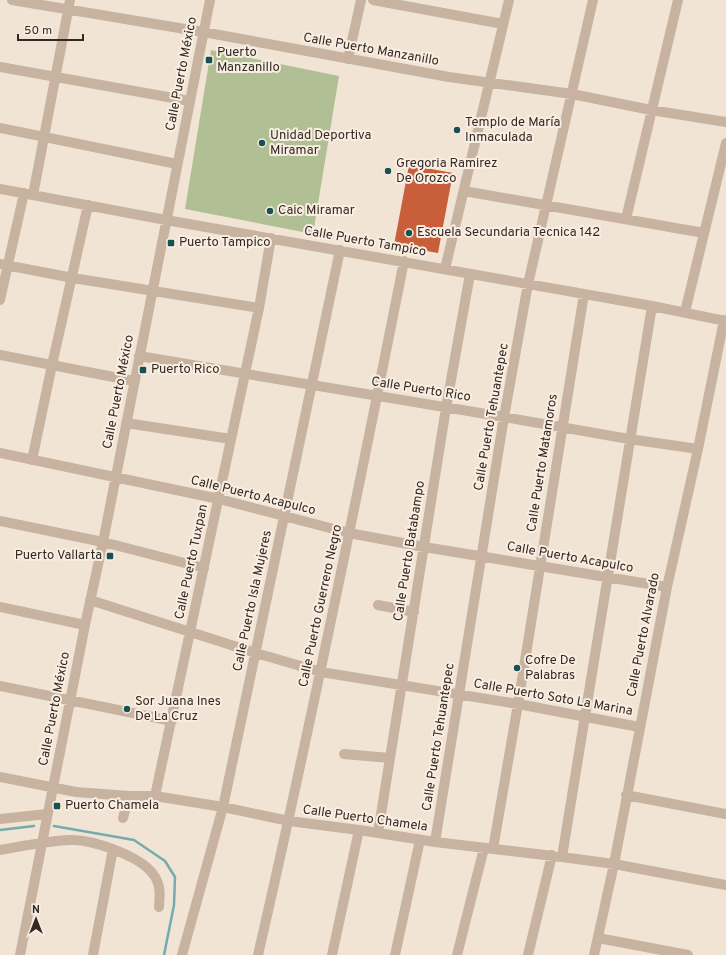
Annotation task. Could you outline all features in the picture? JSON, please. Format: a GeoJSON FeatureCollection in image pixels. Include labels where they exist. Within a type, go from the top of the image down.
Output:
{"type":"FeatureCollection","features":[{"type":"Feature","properties":{"kind":"street","name":"Calle Puerto Manzanillo"},"geometry":{"type":"LineString","coordinates":[[12,0],[69,5],[203,32],[449,77],[572,94],[651,110],[726,122]]}},
{"type":"Feature","properties":{"kind":"street","name":"Calle Puerto México"},"geometry":{"type":"LineString","coordinates":[[20,955],[210,0]]}},
{"type":"Feature","properties":{"kind":"street"},"geometry":{"type":"LineString","coordinates":[[348,59],[361,0]]}},
{"type":"Feature","properties":{"kind":"street"},"geometry":{"type":"LineString","coordinates":[[373,0],[504,24]]}},
{"type":"Feature","properties":{"kind":"street"},"geometry":{"type":"LineString","coordinates":[[446,269],[509,0]]}},
{"type":"Feature","properties":{"kind":"street","name":"Calle Puerto Tehuantepec"},"geometry":{"type":"LineString","coordinates":[[435,842],[504,417],[528,284],[593,0]]}},
{"type":"Feature","properties":{"kind":"street"},"geometry":{"type":"LineString","coordinates":[[626,219],[678,0]]}},
{"type":"Feature","properties":{"kind":"street"},"geometry":{"type":"LineString","coordinates":[[0,300],[4,265],[28,194],[44,136],[69,5]]}},
{"type":"Feature","properties":{"kind":"street"},"geometry":{"type":"LineString","coordinates":[[0,67],[190,101]]}},
{"type":"Feature","properties":{"kind":"street"},"geometry":{"type":"LineString","coordinates":[[0,128],[177,164]]}},
{"type":"Feature","properties":{"kind":"street"},"geometry":{"type":"LineString","coordinates":[[685,312],[726,143]]}},
{"type":"Feature","properties":{"kind":"street","name":"Calle Puerto Tampico"},"geometry":{"type":"LineString","coordinates":[[0,188],[166,220],[685,312],[725,321]]}},
{"type":"Feature","properties":{"kind":"street"},"geometry":{"type":"LineString","coordinates":[[464,191],[704,233]]}},
{"type":"Feature","properties":{"kind":"street"},"geometry":{"type":"LineString","coordinates":[[32,460],[88,205]]}},
{"type":"Feature","properties":{"kind":"street","name":"Calle Puerto Tuxpan"},"geometry":{"type":"LineString","coordinates":[[155,796],[259,308],[271,238]]}},
{"type":"Feature","properties":{"kind":"street","name":"Calle Puerto Isla Mujeres"},"geometry":{"type":"LineString","coordinates":[[182,955],[223,807],[340,250]]}},
{"type":"Feature","properties":{"kind":"street","name":"Calle Puerto Guerrero Negro"},"geometry":{"type":"LineString","coordinates":[[258,955],[321,672],[404,261]]}},
{"type":"Feature","properties":{"kind":"street"},"geometry":{"type":"LineString","coordinates":[[4,265],[72,278],[259,308]]}},
{"type":"Feature","properties":{"kind":"street","name":"Calle Puerto Batabampo"},"geometry":{"type":"LineString","coordinates":[[378,833],[446,408],[470,274]]}},
{"type":"Feature","properties":{"kind":"street","name":"Calle Puerto Matamoros"},"geometry":{"type":"LineString","coordinates":[[458,955],[489,848],[518,704],[584,294]]}},
{"type":"Feature","properties":{"kind":"street"},"geometry":{"type":"LineString","coordinates":[[528,955],[557,856],[585,716],[629,439],[652,306]]}},
{"type":"Feature","properties":{"kind":"street","name":"Calle Puerto Alvarado"},"geometry":{"type":"LineString","coordinates":[[594,955],[614,864],[667,586],[725,321]]}},
{"type":"Feature","properties":{"kind":"street"},"geometry":{"type":"LineString","coordinates":[[0,355],[134,381]]}},
{"type":"Feature","properties":{"kind":"street","name":"Calle Puerto Rico"},"geometry":{"type":"LineString","coordinates":[[139,356],[629,439],[698,449]]}},
{"type":"Feature","properties":{"kind":"street"},"geometry":{"type":"LineString","coordinates":[[126,423],[231,439]]}},
{"type":"Feature","properties":{"kind":"street","name":"Calle Puerto Acapulco"},"geometry":{"type":"LineString","coordinates":[[0,453],[218,499],[350,533],[607,578],[667,586]]}},
{"type":"Feature","properties":{"kind":"street"},"geometry":{"type":"LineString","coordinates":[[0,521],[103,542],[204,568]]}},
{"type":"Feature","properties":{"kind":"street","name":"Calle Puerto Soto La Marina"},"geometry":{"type":"LineString","coordinates":[[90,600],[256,654],[321,672],[518,704],[640,727]]}},
{"type":"Feature","properties":{"kind":"street"},"geometry":{"type":"LineString","coordinates":[[378,605],[414,612]]}},
{"type":"Feature","properties":{"kind":"street"},"geometry":{"type":"LineString","coordinates":[[0,607],[85,625]]}},
{"type":"Feature","properties":{"kind":"street"},"geometry":{"type":"LineString","coordinates":[[0,686],[172,721]]}},
{"type":"Feature","properties":{"kind":"street"},"geometry":{"type":"LineString","coordinates":[[344,754],[390,758]]}},
{"type":"Feature","properties":{"kind":"street","name":"Calle Puerto Chamela"},"geometry":{"type":"LineString","coordinates":[[0,777],[76,792],[129,796],[155,796],[223,807],[289,821],[435,842],[614,864],[726,885]]}},
{"type":"Feature","properties":{"kind":"street"},"geometry":{"type":"LineString","coordinates":[[123,818],[129,796]]}},
{"type":"Feature","properties":{"kind":"street"},"geometry":{"type":"LineString","coordinates":[[626,796],[726,814]]}},
{"type":"Feature","properties":{"kind":"street"},"geometry":{"type":"LineString","coordinates":[[0,819],[47,814]]}},
{"type":"Feature","properties":{"kind":"street"},"geometry":{"type":"LineString","coordinates":[[332,955],[359,830]]}},
{"type":"Feature","properties":{"kind":"street"},"geometry":{"type":"LineString","coordinates":[[0,850],[42,842],[71,840],[93,842],[113,849],[137,861],[152,872],[159,886],[159,906]]}},
{"type":"Feature","properties":{"kind":"street"},"geometry":{"type":"LineString","coordinates":[[395,955],[420,840]]}},
{"type":"Feature","properties":{"kind":"street"},"geometry":{"type":"LineString","coordinates":[[93,955],[113,849]]}},
{"type":"Feature","properties":{"kind":"street"},"geometry":{"type":"LineString","coordinates":[[598,938],[688,955]]}},
{"type":"Feature","properties":{"kind":"green space","name":"Unidad Deportiva Miramar"},"geometry":{"type":"Polygon","coordinates":[[[211,50],[339,76],[313,234],[185,209],[211,50]]]}},
{"type":"Feature","properties":{"kind":"building"},"geometry":{"type":"Polygon","coordinates":[[[409,165],[453,173],[438,253],[394,245],[409,165]]]}},
{"type":"Feature","properties":{"kind":"waterway"},"geometry":{"type":"LineString","coordinates":[[0,830],[34,826]]}},
{"type":"Feature","properties":{"kind":"waterway"},"geometry":{"type":"LineString","coordinates":[[54,826],[134,840],[165,861],[175,877],[174,905],[164,955]]}},
{"type":"Feature","properties":{"kind":"place","name":"Puerto Manzanillo"},"geometry":{"type":"Point","coordinates":[209,60]}},
{"type":"Feature","properties":{"kind":"place","name":"Templo de María Inmaculada"},"geometry":{"type":"Point","coordinates":[457,130]}},
{"type":"Feature","properties":{"kind":"place","name":"Unidad Deportiva Miramar"},"geometry":{"type":"Point","coordinates":[262,143]}},
{"type":"Feature","properties":{"kind":"place","name":"Gregoria Ramirez De Orozco"},"geometry":{"type":"Point","coordinates":[388,171]}},
{"type":"Feature","properties":{"kind":"place","name":"Caic Miramar"},"geometry":{"type":"Point","coordinates":[270,211]}},
{"type":"Feature","properties":{"kind":"place","name":"Escuela Secundaria Tecnica 142"},"geometry":{"type":"Point","coordinates":[409,233]}},
{"type":"Feature","properties":{"kind":"place","name":"Puerto Tampico"},"geometry":{"type":"Point","coordinates":[171,243]}},
{"type":"Feature","properties":{"kind":"place","name":"Puerto Rico"},"geometry":{"type":"Point","coordinates":[143,370]}},
{"type":"Feature","properties":{"kind":"place","name":"Puerto Vallarta"},"geometry":{"type":"Point","coordinates":[110,556]}},
{"type":"Feature","properties":{"kind":"place","name":"Cofre De Palabras"},"geometry":{"type":"Point","coordinates":[517,668]}},
{"type":"Feature","properties":{"kind":"place","name":"Sor Juana Ines De La Cruz"},"geometry":{"type":"Point","coordinates":[127,709]}},
{"type":"Feature","properties":{"kind":"place","name":"Puerto Chamela"},"geometry":{"type":"Point","coordinates":[57,806]}}]}
